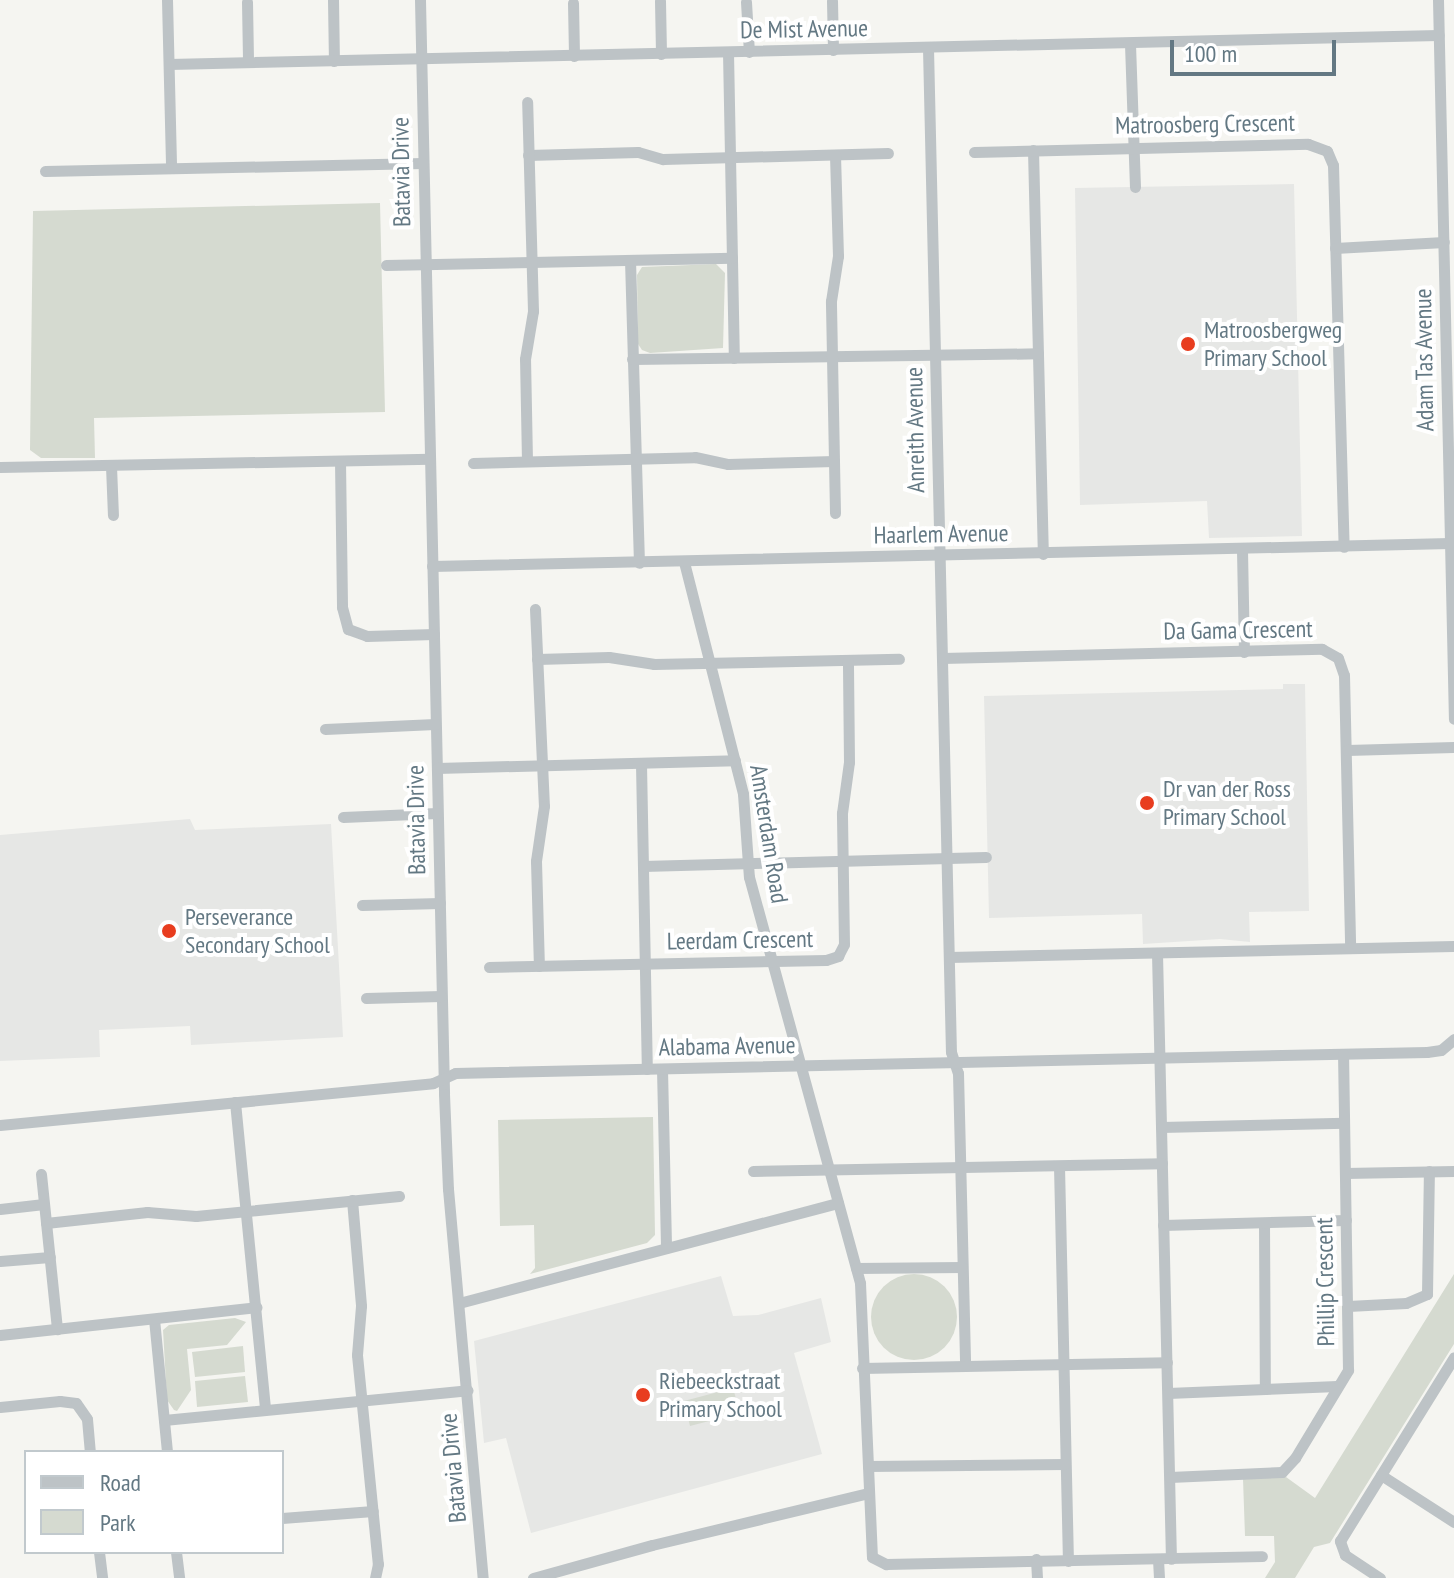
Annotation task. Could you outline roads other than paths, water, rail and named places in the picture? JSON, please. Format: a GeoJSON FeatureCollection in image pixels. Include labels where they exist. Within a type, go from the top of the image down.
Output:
{"type":"FeatureCollection","features":[{"type":"Feature","properties":{"kind":"street"},"geometry":{"type":"LineString","coordinates":[[167,0],[171,167]]}},
{"type":"Feature","properties":{"kind":"street"},"geometry":{"type":"LineString","coordinates":[[333,0],[334,61]]}},
{"type":"Feature","properties":{"kind":"street","name":"Batavia Drive"},"geometry":{"type":"LineString","coordinates":[[420,0],[443,1079],[448,1189],[483,1578]]}},
{"type":"Feature","properties":{"kind":"street","name":"Adam Tas Avenue"},"geometry":{"type":"LineString","coordinates":[[1438,0],[1451,458],[1454,719]]}},
{"type":"Feature","properties":{"kind":"street"},"geometry":{"type":"LineString","coordinates":[[660,1],[661,54]]}},
{"type":"Feature","properties":{"kind":"street"},"geometry":{"type":"LineString","coordinates":[[832,1],[833,50]]}},
{"type":"Feature","properties":{"kind":"street"},"geometry":{"type":"LineString","coordinates":[[247,2],[248,62]]}},
{"type":"Feature","properties":{"kind":"street"},"geometry":{"type":"LineString","coordinates":[[746,2],[749,52]]}},
{"type":"Feature","properties":{"kind":"street"},"geometry":{"type":"LineString","coordinates":[[573,3],[574,56]]}},
{"type":"Feature","properties":{"kind":"street","name":"De Mist Avenue"},"geometry":{"type":"LineString","coordinates":[[169,64],[1439,35]]}},
{"type":"Feature","properties":{"kind":"street"},"geometry":{"type":"LineString","coordinates":[[1130,44],[1135,187]]}},
{"type":"Feature","properties":{"kind":"street","name":"Anreith Avenue"},"geometry":{"type":"LineString","coordinates":[[928,48],[951,1052],[958,1073],[965,1365]]}},
{"type":"Feature","properties":{"kind":"street"},"geometry":{"type":"LineString","coordinates":[[728,52],[734,358]]}},
{"type":"Feature","properties":{"kind":"street"},"geometry":{"type":"LineString","coordinates":[[527,102],[532,323],[525,359],[527,461]]}},
{"type":"Feature","properties":{"kind":"street","name":"Matroosberg Crescent"},"geometry":{"type":"LineString","coordinates":[[974,152],[1308,144],[1322,148],[1333,165],[1344,547]]}},
{"type":"Feature","properties":{"kind":"street"},"geometry":{"type":"LineString","coordinates":[[1033,150],[1043,554]]}},
{"type":"Feature","properties":{"kind":"street"},"geometry":{"type":"LineString","coordinates":[[528,155],[630,151],[663,159],[888,153]]}},
{"type":"Feature","properties":{"kind":"street"},"geometry":{"type":"LineString","coordinates":[[835,155],[838,256],[831,301],[835,513]]}},
{"type":"Feature","properties":{"kind":"street"},"geometry":{"type":"LineString","coordinates":[[45,171],[423,163]]}},
{"type":"Feature","properties":{"kind":"street"},"geometry":{"type":"LineString","coordinates":[[1335,248],[1444,242]]}},
{"type":"Feature","properties":{"kind":"street"},"geometry":{"type":"LineString","coordinates":[[386,265],[732,258]]}},
{"type":"Feature","properties":{"kind":"street"},"geometry":{"type":"LineString","coordinates":[[630,260],[639,563]]}},
{"type":"Feature","properties":{"kind":"street"},"geometry":{"type":"LineString","coordinates":[[632,359],[1038,353]]}},
{"type":"Feature","properties":{"kind":"street"},"geometry":{"type":"LineString","coordinates":[[473,463],[695,457],[728,464],[834,461]]}},
{"type":"Feature","properties":{"kind":"street"},"geometry":{"type":"LineString","coordinates":[[0,467],[430,459]]}},
{"type":"Feature","properties":{"kind":"street"},"geometry":{"type":"LineString","coordinates":[[340,461],[342,607],[348,629],[367,636],[434,634]]}},
{"type":"Feature","properties":{"kind":"street"},"geometry":{"type":"LineString","coordinates":[[111,466],[113,515]]}},
{"type":"Feature","properties":{"kind":"street","name":"Haarlem Avenue"},"geometry":{"type":"LineString","coordinates":[[432,566],[1450,543]]}},
{"type":"Feature","properties":{"kind":"street"},"geometry":{"type":"LineString","coordinates":[[1242,550],[1244,652]]}},
{"type":"Feature","properties":{"kind":"street","name":"Amsterdam Road"},"geometry":{"type":"LineString","coordinates":[[684,562],[743,794],[746,862],[862,1295],[870,1552],[880,1563],[1262,1556]]}},
{"type":"Feature","properties":{"kind":"street"},"geometry":{"type":"LineString","coordinates":[[535,609],[543,824],[536,861],[539,966]]}},
{"type":"Feature","properties":{"kind":"street","name":"Da Gama Crescent"},"geometry":{"type":"LineString","coordinates":[[942,658],[1322,649],[1338,658],[1344,675],[1350,948]]}},
{"type":"Feature","properties":{"kind":"street"},"geometry":{"type":"LineString","coordinates":[[537,659],[609,657],[642,663],[899,659]]}},
{"type":"Feature","properties":{"kind":"street","name":"Leerdam Crescent"},"geometry":{"type":"LineString","coordinates":[[489,967],[826,960],[841,953],[844,944],[842,801],[849,762],[848,660]]}},
{"type":"Feature","properties":{"kind":"street"},"geometry":{"type":"LineString","coordinates":[[325,729],[435,724]]}},
{"type":"Feature","properties":{"kind":"street"},"geometry":{"type":"LineString","coordinates":[[1347,750],[1454,747]]}},
{"type":"Feature","properties":{"kind":"street"},"geometry":{"type":"LineString","coordinates":[[437,768],[735,760]]}},
{"type":"Feature","properties":{"kind":"street"},"geometry":{"type":"LineString","coordinates":[[641,764],[647,1069]]}},
{"type":"Feature","properties":{"kind":"street"},"geometry":{"type":"LineString","coordinates":[[343,817],[437,813]]}},
{"type":"Feature","properties":{"kind":"street"},"geometry":{"type":"LineString","coordinates":[[643,866],[986,857]]}},
{"type":"Feature","properties":{"kind":"street"},"geometry":{"type":"LineString","coordinates":[[362,905],[440,903]]}},
{"type":"Feature","properties":{"kind":"street"},"geometry":{"type":"LineString","coordinates":[[949,957],[1454,946]]}},
{"type":"Feature","properties":{"kind":"street"},"geometry":{"type":"LineString","coordinates":[[1157,953],[1171,1559]]}},
{"type":"Feature","properties":{"kind":"street"},"geometry":{"type":"LineString","coordinates":[[366,998],[441,996]]}},
{"type":"Feature","properties":{"kind":"street","name":"Alabama Avenue"},"geometry":{"type":"LineString","coordinates":[[0,1125],[433,1083],[455,1073],[1427,1052],[1441,1050],[1454,1039]]}},
{"type":"Feature","properties":{"kind":"street","name":"Phillip Crescent"},"geometry":{"type":"LineString","coordinates":[[1170,1477],[1282,1472],[1295,1458],[1348,1370],[1343,1054]]}},
{"type":"Feature","properties":{"kind":"street"},"geometry":{"type":"LineString","coordinates":[[662,1069],[666,1248]]}},
{"type":"Feature","properties":{"kind":"street"},"geometry":{"type":"LineString","coordinates":[[235,1102],[265,1410]]}},
{"type":"Feature","properties":{"kind":"street"},"geometry":{"type":"LineString","coordinates":[[1161,1127],[1344,1123]]}},
{"type":"Feature","properties":{"kind":"street"},"geometry":{"type":"LineString","coordinates":[[753,1171],[1162,1163]]}},
{"type":"Feature","properties":{"kind":"street"},"geometry":{"type":"LineString","coordinates":[[1059,1166],[1068,1561]]}},
{"type":"Feature","properties":{"kind":"street"},"geometry":{"type":"LineString","coordinates":[[1348,1306],[1406,1303],[1427,1294],[1429,1171]]}},
{"type":"Feature","properties":{"kind":"street"},"geometry":{"type":"LineString","coordinates":[[1345,1173],[1454,1171]]}},
{"type":"Feature","properties":{"kind":"street"},"geometry":{"type":"LineString","coordinates":[[41,1174],[57,1329]]}},
{"type":"Feature","properties":{"kind":"street"},"geometry":{"type":"LineString","coordinates":[[46,1223],[147,1212],[183,1216],[399,1196]]}},
{"type":"Feature","properties":{"kind":"street"},"geometry":{"type":"LineString","coordinates":[[352,1200],[361,1306],[357,1343],[378,1564],[375,1578]]}},
{"type":"Feature","properties":{"kind":"street"},"geometry":{"type":"LineString","coordinates":[[459,1303],[838,1203]]}},
{"type":"Feature","properties":{"kind":"street"},"geometry":{"type":"LineString","coordinates":[[0,1209],[44,1204]]}},
{"type":"Feature","properties":{"kind":"street"},"geometry":{"type":"LineString","coordinates":[[1163,1225],[1346,1220]]}},
{"type":"Feature","properties":{"kind":"street"},"geometry":{"type":"LineString","coordinates":[[1264,1223],[1265,1389]]}},
{"type":"Feature","properties":{"kind":"street"},"geometry":{"type":"LineString","coordinates":[[0,1261],[50,1257]]}},
{"type":"Feature","properties":{"kind":"street"},"geometry":{"type":"LineString","coordinates":[[856,1268],[962,1267]]}},
{"type":"Feature","properties":{"kind":"street"},"geometry":{"type":"LineString","coordinates":[[0,1335],[256,1307]]}},
{"type":"Feature","properties":{"kind":"street"},"geometry":{"type":"LineString","coordinates":[[154,1319],[167,1450]]}},
{"type":"Feature","properties":{"kind":"street"},"geometry":{"type":"LineString","coordinates":[[1380,1578],[1345,1555],[1340,1543],[1454,1357]]}},
{"type":"Feature","properties":{"kind":"street"},"geometry":{"type":"LineString","coordinates":[[862,1368],[1167,1362]]}},
{"type":"Feature","properties":{"kind":"street"},"geometry":{"type":"LineString","coordinates":[[1168,1393],[1337,1386]]}},
{"type":"Feature","properties":{"kind":"street"},"geometry":{"type":"LineString","coordinates":[[164,1420],[468,1390]]}},
{"type":"Feature","properties":{"kind":"street"},"geometry":{"type":"LineString","coordinates":[[0,1407],[60,1401],[76,1403],[87,1419],[90,1450]]}},
{"type":"Feature","properties":{"kind":"street"},"geometry":{"type":"LineString","coordinates":[[868,1466],[1065,1464]]}},
{"type":"Feature","properties":{"kind":"street"},"geometry":{"type":"LineString","coordinates":[[1381,1475],[1454,1522]]}},
{"type":"Feature","properties":{"kind":"street"},"geometry":{"type":"LineString","coordinates":[[533,1578],[652,1545],[868,1493]]}},
{"type":"Feature","properties":{"kind":"street"},"geometry":{"type":"LineString","coordinates":[[284,1518],[373,1511]]}},
{"type":"Feature","properties":{"kind":"street"},"geometry":{"type":"LineString","coordinates":[[99,1554],[102,1578]]}},
{"type":"Feature","properties":{"kind":"street"},"geometry":{"type":"LineString","coordinates":[[176,1554],[179,1578]]}},
{"type":"Feature","properties":{"kind":"street"},"geometry":{"type":"LineString","coordinates":[[1036,1559],[1037,1578]]}},
{"type":"Feature","properties":{"kind":"street"},"geometry":{"type":"LineString","coordinates":[[1158,1559],[1159,1578]]}},
{"type":"Feature","properties":{"kind":"place","name":"Matroosbergweg Primary School"},"geometry":{"type":"Point","coordinates":[1188,344]}},
{"type":"Feature","properties":{"kind":"place","name":"Dr van der Ross Primary School"},"geometry":{"type":"Point","coordinates":[1147,803]}},
{"type":"Feature","properties":{"kind":"place","name":"Perseverance Secondary School"},"geometry":{"type":"Point","coordinates":[169,931]}},
{"type":"Feature","properties":{"kind":"place","name":"Riebeeckstraat Primary School"},"geometry":{"type":"Point","coordinates":[643,1395]}}]}
